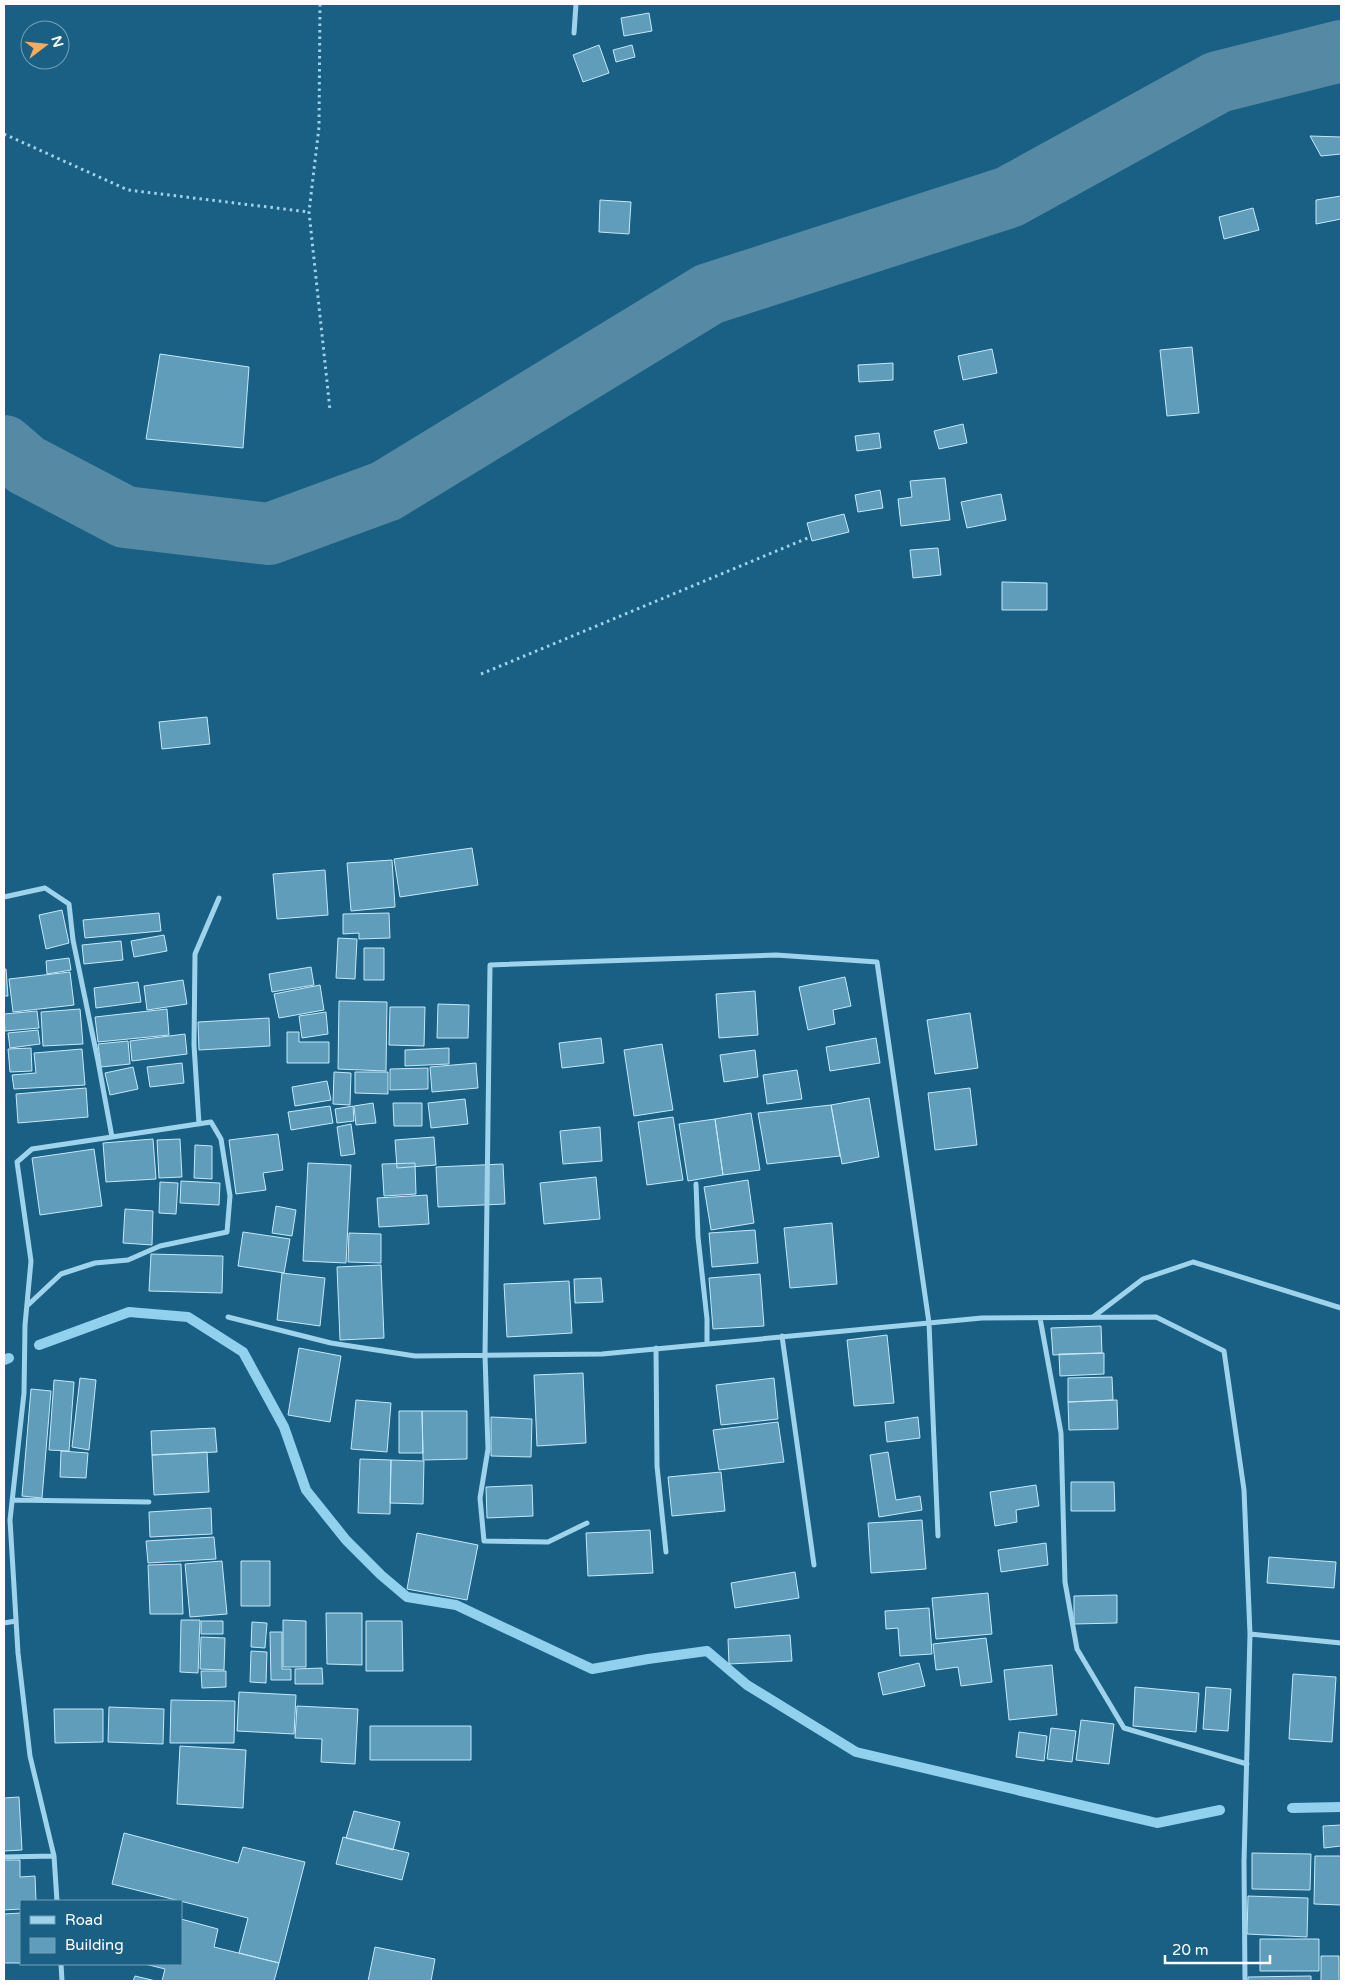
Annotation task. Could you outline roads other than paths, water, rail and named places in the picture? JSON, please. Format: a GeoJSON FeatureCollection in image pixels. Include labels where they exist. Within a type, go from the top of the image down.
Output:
{"type":"FeatureCollection","features":[{"type":"Feature","properties":{"kind":"street"},"geometry":{"type":"LineString","coordinates":[[574,33],[576,4]]}},
{"type":"Feature","properties":{"kind":"street"},"geometry":{"type":"LineString","coordinates":[[4,897],[45,888],[69,904],[73,940],[112,1137]]}},
{"type":"Feature","properties":{"kind":"street"},"geometry":{"type":"LineString","coordinates":[[199,1124],[194,1045],[195,954],[219,898]]}},
{"type":"Feature","properties":{"kind":"street"},"geometry":{"type":"LineString","coordinates":[[587,1524],[548,1542],[484,1540],[480,1498],[488,1448],[485,1355],[490,965],[776,955],[877,962],[929,1323],[938,1536]]}},
{"type":"Feature","properties":{"kind":"street"},"geometry":{"type":"LineString","coordinates":[[27,1305],[60,1274],[95,1263],[128,1260],[160,1246],[228,1232],[230,1196],[220,1139],[211,1122],[32,1149],[17,1162],[31,1261],[27,1305],[24,1393],[10,1520],[18,1653],[30,1756],[54,1856],[57,1900]]}},
{"type":"Feature","properties":{"kind":"street"},"geometry":{"type":"LineString","coordinates":[[696,1184],[698,1237],[707,1319],[707,1344]]}},
{"type":"Feature","properties":{"kind":"street"},"geometry":{"type":"LineString","coordinates":[[1092,1317],[1143,1280],[1193,1262],[1341,1308]]}},
{"type":"Feature","properties":{"kind":"street"},"geometry":{"type":"LineString","coordinates":[[228,1317],[331,1343],[414,1356],[602,1354],[982,1318],[1092,1317],[1156,1317],[1224,1350],[1244,1490],[1250,1634],[1244,1862],[1245,1981]]}},
{"type":"Feature","properties":{"kind":"street"},"geometry":{"type":"LineString","coordinates":[[1040,1318],[1061,1433],[1065,1582],[1077,1649],[1124,1728],[1247,1764]]}},
{"type":"Feature","properties":{"kind":"street"},"geometry":{"type":"LineString","coordinates":[[782,1336],[814,1565]]}},
{"type":"Feature","properties":{"kind":"street"},"geometry":{"type":"LineString","coordinates":[[656,1348],[657,1466],[666,1552]]}},
{"type":"Feature","properties":{"kind":"street"},"geometry":{"type":"LineString","coordinates":[[12,1500],[149,1502]]}},
{"type":"Feature","properties":{"kind":"street"},"geometry":{"type":"LineString","coordinates":[[4,1623],[16,1621]]}},
{"type":"Feature","properties":{"kind":"street"},"geometry":{"type":"LineString","coordinates":[[1250,1634],[1341,1642]]}},
{"type":"Feature","properties":{"kind":"street"},"geometry":{"type":"LineString","coordinates":[[4,1857],[54,1856]]}},
{"type":"Feature","properties":{"kind":"street"},"geometry":{"type":"LineString","coordinates":[[61,1965],[62,1981]]}},
{"type":"Feature","properties":{"kind":"waterway"},"geometry":{"type":"LineString","coordinates":[[4,446],[26,465],[125,517],[269,534],[386,491],[709,294],[1009,197],[1218,82],[1341,51]]}},
{"type":"Feature","properties":{"kind":"waterway"},"geometry":{"type":"LineString","coordinates":[[39,1345],[129,1312],[188,1317],[243,1352],[284,1427],[306,1490],[346,1540],[381,1575],[407,1597],[456,1605],[592,1669],[707,1651],[747,1685],[856,1752],[1157,1823],[1220,1810]]}},
{"type":"Feature","properties":{"kind":"waterway"},"geometry":{"type":"LineString","coordinates":[[4,1360],[9,1358]]}},
{"type":"Feature","properties":{"kind":"waterway"},"geometry":{"type":"LineString","coordinates":[[1292,1808],[1341,1807]]}}]}
